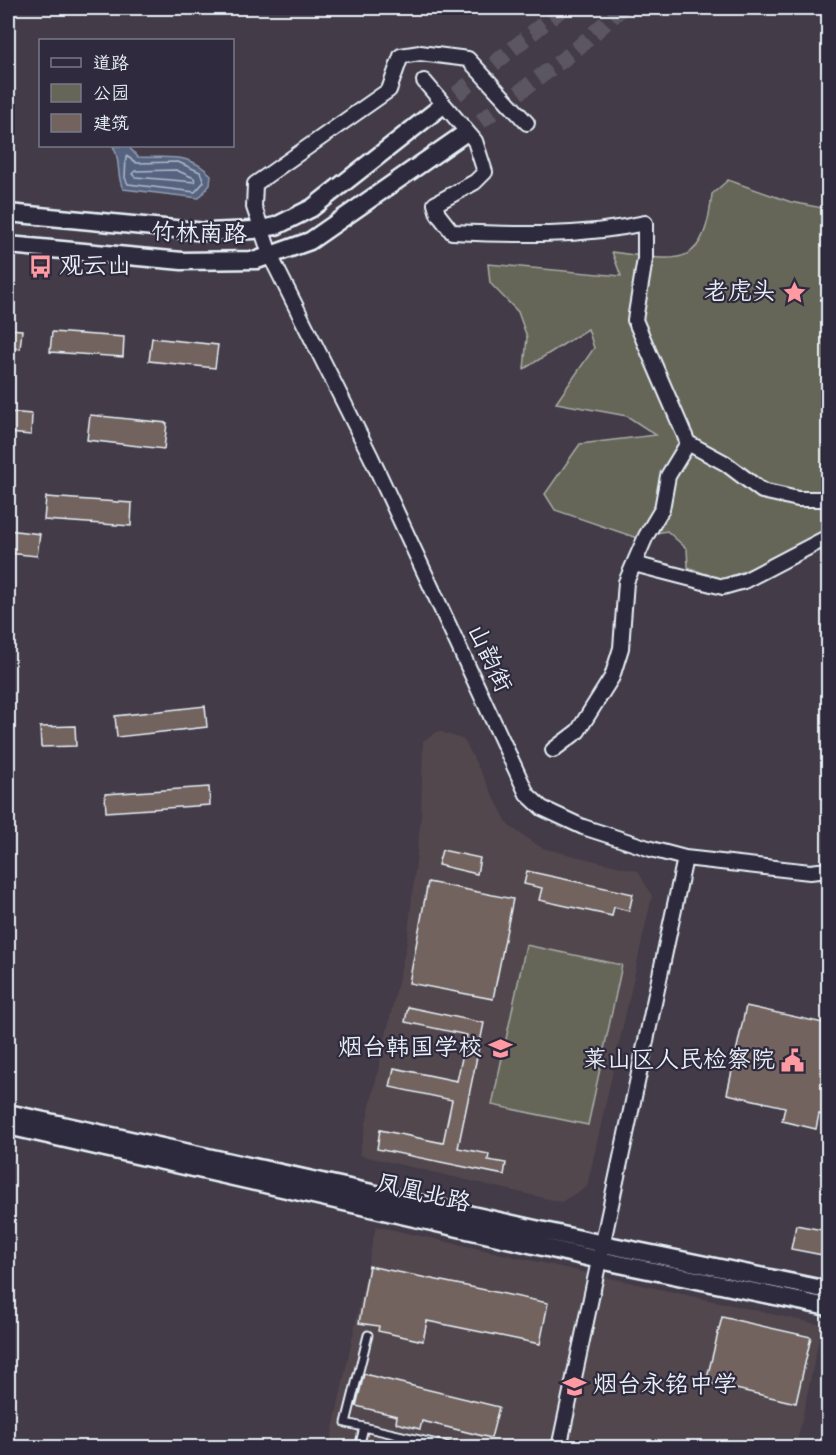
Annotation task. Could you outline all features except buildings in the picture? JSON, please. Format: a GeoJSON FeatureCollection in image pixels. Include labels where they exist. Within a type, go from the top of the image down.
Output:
{"type":"FeatureCollection","features":[{"type":"Feature","properties":{"kind":"street","name":"山韵街"},"geometry":{"type":"LineString","coordinates":[[527,123],[468,59],[420,52],[401,56],[389,90],[255,184],[254,207],[271,257],[371,457],[527,794],[542,808],[583,827],[685,858],[810,872],[828,870]]}},
{"type":"Feature","properties":{"kind":"street"},"geometry":{"type":"LineString","coordinates":[[424,81],[475,141],[485,172],[474,182],[435,204],[438,214],[452,232],[506,235],[602,232],[645,223],[645,259],[635,320],[688,443],[724,463],[762,491],[798,499],[828,499]]}},
{"type":"Feature","properties":{"kind":"street","name":"竹林南路"},"geometry":{"type":"LineString","coordinates":[[8,213],[206,232],[276,226],[312,208],[438,109]]}},
{"type":"Feature","properties":{"kind":"street","name":"竹林南路"},"geometry":{"type":"LineString","coordinates":[[8,245],[182,261],[243,262],[271,257],[310,241],[461,136]]}},
{"type":"Feature","properties":{"kind":"street"},"geometry":{"type":"LineString","coordinates":[[553,750],[578,731],[612,677],[621,648],[626,582],[662,509],[668,476],[688,443]]}},
{"type":"Feature","properties":{"kind":"street"},"geometry":{"type":"LineString","coordinates":[[634,564],[723,587],[744,581],[828,537]]}},
{"type":"Feature","properties":{"kind":"street"},"geometry":{"type":"LineString","coordinates":[[559,1448],[685,858]]}},
{"type":"Feature","properties":{"kind":"street","name":"凤凰北路"},"geometry":{"type":"LineString","coordinates":[[8,1113],[828,1307]]}},
{"type":"Feature","properties":{"kind":"street","name":"凤凰北路"},"geometry":{"type":"LineString","coordinates":[[8,1126],[601,1252],[828,1290]]}},
{"type":"Feature","properties":{"kind":"lane"},"geometry":{"type":"LineString","coordinates":[[368,1335],[346,1423],[455,1448]]}},
{"type":"Feature","properties":{"kind":"lane"},"geometry":{"type":"LineString","coordinates":[[359,1448],[364,1427]]}},
{"type":"Feature","properties":{"kind":"shaded area","name":"烟台韩国学校"},"geometry":{"type":"Polygon","coordinates":[[[439,731],[464,740],[509,826],[542,848],[638,871],[652,896],[587,1187],[561,1202],[359,1155],[407,942],[421,816],[423,741],[439,731]]]}},
{"type":"Feature","properties":{"kind":"shaded area","name":"烟台永铭中学"},"geometry":{"type":"Polygon","coordinates":[[[376,1226],[822,1325],[796,1447],[329,1448],[376,1226]]]}},
{"type":"Feature","properties":{"kind":"green space"},"geometry":{"type":"Polygon","coordinates":[[[728,180],[791,202],[828,209],[828,545],[819,538],[777,559],[720,580],[688,567],[687,549],[667,531],[634,537],[555,510],[545,494],[580,444],[656,435],[627,416],[556,403],[594,348],[588,329],[524,369],[527,337],[518,312],[490,283],[488,264],[621,276],[612,252],[670,258],[683,256],[694,249],[702,238],[708,220],[712,194],[728,180]]]}},
{"type":"Feature","properties":{"kind":"green space"},"geometry":{"type":"Polygon","coordinates":[[[526,945],[622,965],[588,1125],[492,1105],[526,945]]]}},
{"type":"Feature","properties":{"kind":"green space"},"geometry":{"type":"Polygon","coordinates":[[[648,1442],[679,1443],[692,1447],[629,1447],[648,1442]]]}},
{"type":"Feature","properties":{"kind":"water"},"geometry":{"type":"Polygon","coordinates":[[[113,147],[129,147],[138,157],[176,158],[194,162],[211,175],[210,185],[199,198],[123,189],[113,147]]]}},
{"type":"Feature","properties":{"kind":"tunnel"},"geometry":{"type":"LineString","coordinates":[[438,109],[563,8]]}},
{"type":"Feature","properties":{"kind":"tunnel"},"geometry":{"type":"LineString","coordinates":[[461,136],[573,52],[622,8]]}},
{"type":"Feature","properties":{"kind":"place","name":"观云山"},"geometry":{"type":"Point","coordinates":[41,267]}},
{"type":"Feature","properties":{"kind":"place","name":"老虎头"},"geometry":{"type":"Point","coordinates":[794,293]}},
{"type":"Feature","properties":{"kind":"place","name":"烟台韩国学校"},"geometry":{"type":"Point","coordinates":[500,1049]}},
{"type":"Feature","properties":{"kind":"place","name":"莱山区人民检察院"},"geometry":{"type":"Point","coordinates":[793,1061]}},
{"type":"Feature","properties":{"kind":"place","name":"烟台永铭中学"},"geometry":{"type":"Point","coordinates":[575,1386]}}]}
